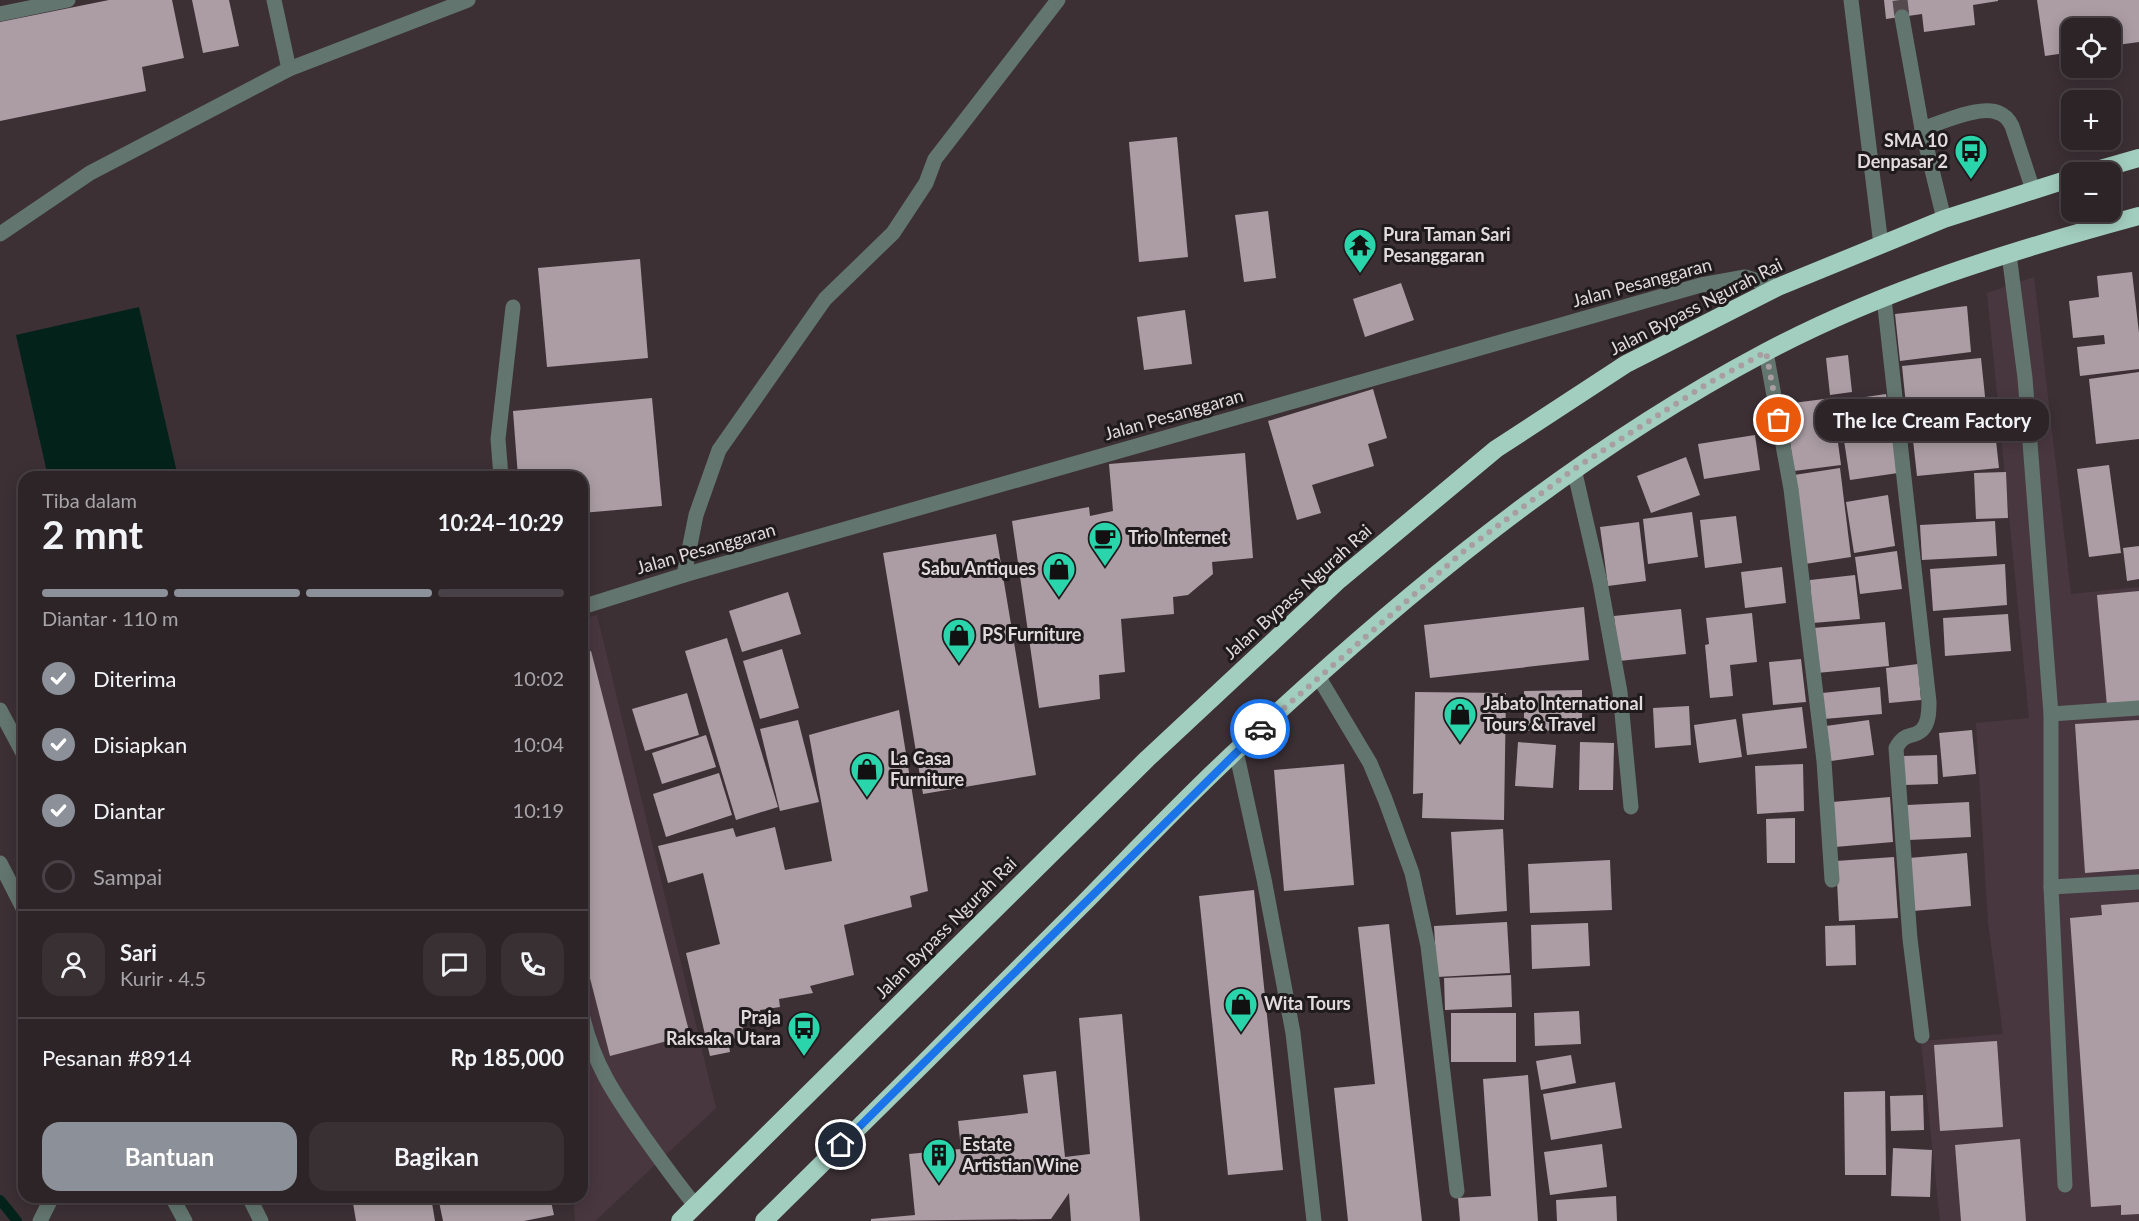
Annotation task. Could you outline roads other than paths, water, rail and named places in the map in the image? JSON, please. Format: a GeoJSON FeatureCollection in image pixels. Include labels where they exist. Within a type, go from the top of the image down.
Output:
{"type":"FeatureCollection","features":[{"type":"Feature","properties":{"kind":"highway"},"geometry":{"type":"LineString","coordinates":[[2121,163],[2139,158]]}},
{"type":"Feature","properties":{"kind":"highway","name":"Jalan Bypass Ngurah Rai"},"geometry":{"type":"LineString","coordinates":[[680,1221],[1147,759],[1339,580],[1496,449],[1626,364],[1778,287],[1944,219],[2061,181]]}},
{"type":"Feature","properties":{"kind":"highway"},"geometry":{"type":"LineString","coordinates":[[764,1221],[1236,751],[1318,676],[1464,551],[1574,469],[1707,384],[1766,352],[1884,298],[1918,283],[2139,216]]}},
{"type":"Feature","properties":{"kind":"street"},"geometry":{"type":"LineString","coordinates":[[0,15],[68,0]]}},
{"type":"Feature","properties":{"kind":"street"},"geometry":{"type":"LineString","coordinates":[[274,0],[289,69]]}},
{"type":"Feature","properties":{"kind":"street"},"geometry":{"type":"LineString","coordinates":[[0,234],[90,173],[289,69],[468,0]]}},
{"type":"Feature","properties":{"kind":"street"},"geometry":{"type":"LineString","coordinates":[[684,575],[696,515],[719,450],[825,299],[893,233],[926,183],[935,159],[1058,0]]}},
{"type":"Feature","properties":{"kind":"street"},"geometry":{"type":"LineString","coordinates":[[1851,0],[1881,245]]}},
{"type":"Feature","properties":{"kind":"street"},"geometry":{"type":"LineString","coordinates":[[1902,17],[1922,129],[1944,219]]}},
{"type":"Feature","properties":{"kind":"street"},"geometry":{"type":"LineString","coordinates":[[1922,129],[1977,111],[1999,112],[2012,126],[2033,190]]}},
{"type":"Feature","properties":{"kind":"street"},"geometry":{"type":"LineString","coordinates":[[2009,254],[2025,378],[2051,714],[2051,887],[2065,1185]]}},
{"type":"Feature","properties":{"kind":"street","name":"Jalan Pesanggaran"},"geometry":{"type":"LineString","coordinates":[[588,605],[684,575],[1701,285],[1745,277],[1778,287]]}},
{"type":"Feature","properties":{"kind":"street"},"geometry":{"type":"LineString","coordinates":[[1884,298],[1929,702],[1928,719],[1922,730],[1901,739],[1896,748],[1910,939],[1923,1036]]}},
{"type":"Feature","properties":{"kind":"street"},"geometry":{"type":"LineString","coordinates":[[501,471],[498,439],[513,307]]}},
{"type":"Feature","properties":{"kind":"street"},"geometry":{"type":"LineString","coordinates":[[1766,352],[1791,489],[1822,737],[1832,880]]}},
{"type":"Feature","properties":{"kind":"street"},"geometry":{"type":"LineString","coordinates":[[1574,469],[1600,582],[1620,692],[1631,807]]}},
{"type":"Feature","properties":{"kind":"street"},"geometry":{"type":"LineString","coordinates":[[1318,676],[1370,763],[1412,873],[1428,946],[1457,1191]]}},
{"type":"Feature","properties":{"kind":"street"},"geometry":{"type":"LineString","coordinates":[[2051,714],[2139,708]]}},
{"type":"Feature","properties":{"kind":"street"},"geometry":{"type":"LineString","coordinates":[[0,710],[18,744]]}},
{"type":"Feature","properties":{"kind":"street"},"geometry":{"type":"LineString","coordinates":[[1236,751],[1264,879],[1293,1033],[1314,1221]]}},
{"type":"Feature","properties":{"kind":"street"},"geometry":{"type":"LineString","coordinates":[[0,863],[18,898]]}},
{"type":"Feature","properties":{"kind":"street"},"geometry":{"type":"LineString","coordinates":[[2051,887],[2139,882]]}},
{"type":"Feature","properties":{"kind":"street"},"geometry":{"type":"LineString","coordinates":[[588,1034],[595,1058],[609,1087],[695,1205]]}},
{"type":"Feature","properties":{"kind":"street"},"geometry":{"type":"LineString","coordinates":[[175,1203],[185,1221]]}},
{"type":"Feature","properties":{"kind":"street"},"geometry":{"type":"LineString","coordinates":[[252,1203],[261,1221]]}},
{"type":"Feature","properties":{"kind":"waterway"},"geometry":{"type":"LineString","coordinates":[[0,1200],[17,1221]]}},
{"type":"Feature","properties":{"kind":"tunnel"},"geometry":{"type":"LineString","coordinates":[[1900,0],[1902,17]]}},
{"type":"Feature","properties":{"kind":"place","name":"SMA 10 Denpasar 2"},"geometry":{"type":"Point","coordinates":[1971,180]}},
{"type":"Feature","properties":{"kind":"place","name":"Pura Taman Sari Pesanggaran"},"geometry":{"type":"Point","coordinates":[1360,274]}},
{"type":"Feature","properties":{"kind":"place","name":"The Ice Cream Factory"},"geometry":{"type":"Point","coordinates":[1779,420]}},
{"type":"Feature","properties":{"kind":"place","name":"Trio Internet"},"geometry":{"type":"Point","coordinates":[1105,567]}},
{"type":"Feature","properties":{"kind":"place","name":"Sabu Antiques"},"geometry":{"type":"Point","coordinates":[1059,598]}},
{"type":"Feature","properties":{"kind":"place","name":"PS Furniture"},"geometry":{"type":"Point","coordinates":[959,664]}},
{"type":"Feature","properties":{"kind":"place","name":"Jabato International Tours & Travel"},"geometry":{"type":"Point","coordinates":[1460,743]}},
{"type":"Feature","properties":{"kind":"place","name":"La Casa Furniture"},"geometry":{"type":"Point","coordinates":[867,798]}},
{"type":"Feature","properties":{"kind":"place","name":"Wita Tours"},"geometry":{"type":"Point","coordinates":[1241,1033]}},
{"type":"Feature","properties":{"kind":"place","name":"Praja Raksaka Utara"},"geometry":{"type":"Point","coordinates":[804,1057]}},
{"type":"Feature","properties":{"kind":"place","name":"Estate Artistian Wine"},"geometry":{"type":"Point","coordinates":[939,1184]}}]}
